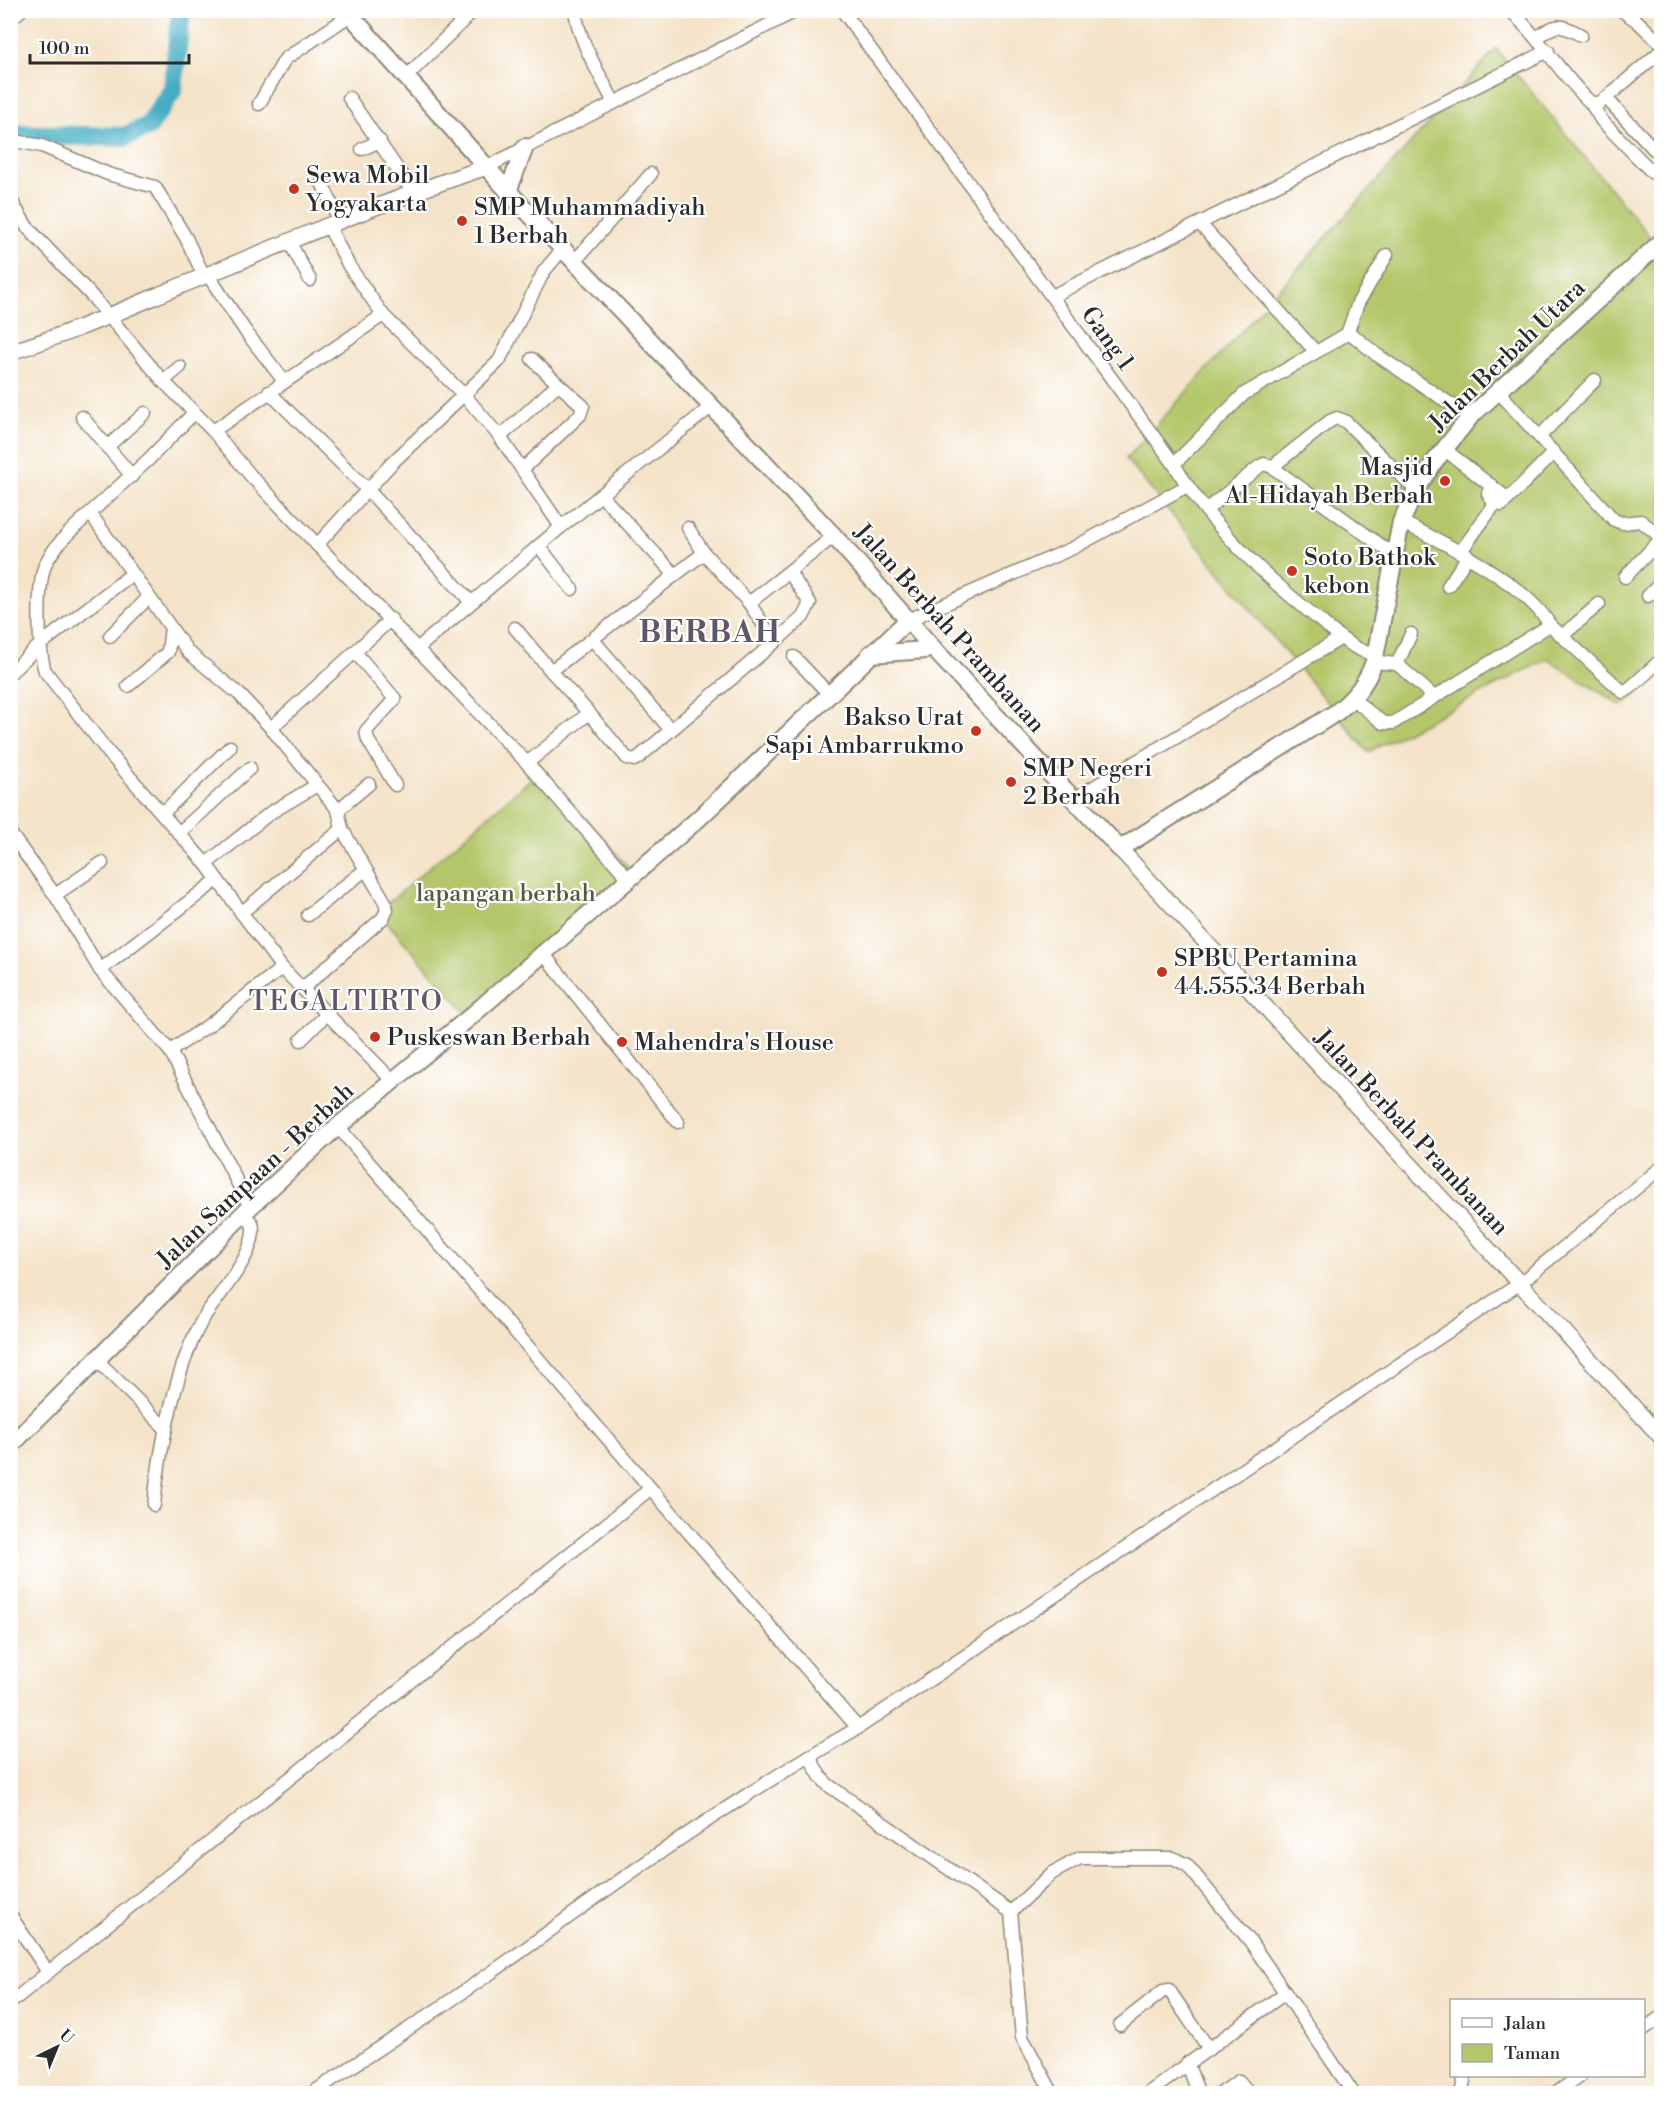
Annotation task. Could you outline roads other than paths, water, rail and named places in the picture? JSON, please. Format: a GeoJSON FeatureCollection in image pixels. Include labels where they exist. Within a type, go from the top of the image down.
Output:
{"type":"FeatureCollection","features":[{"type":"Feature","properties":{"kind":"main road","name":"Jalan Berbah Prambanan"},"geometry":{"type":"LineString","coordinates":[[352,12],[406,77],[562,250],[834,536],[931,646],[1120,849]]}},
{"type":"Feature","properties":{"kind":"main road"},"geometry":{"type":"LineString","coordinates":[[508,191],[525,147]]}},
{"type":"Feature","properties":{"kind":"main road","name":"Jalan Berbah Utara"},"geometry":{"type":"LineString","coordinates":[[1120,849],[1337,712],[1353,699],[1367,680],[1374,658],[1401,522],[1416,490],[1444,449],[1470,417],[1662,241]]}},
{"type":"Feature","properties":{"kind":"main road","name":"Jalan Sampaan - Berbah"},"geometry":{"type":"LineString","coordinates":[[10,1446],[247,1210],[338,1127],[737,783],[828,693],[908,620]]}},
{"type":"Feature","properties":{"kind":"main road"},"geometry":{"type":"LineString","coordinates":[[870,654],[926,650],[931,646]]}},
{"type":"Feature","properties":{"kind":"street"},"geometry":{"type":"LineString","coordinates":[[10,20],[21,10]]}},
{"type":"Feature","properties":{"kind":"street"},"geometry":{"type":"LineString","coordinates":[[406,77],[474,10]]}},
{"type":"Feature","properties":{"kind":"street"},"geometry":{"type":"LineString","coordinates":[[575,10],[577,24],[614,103]]}},
{"type":"Feature","properties":{"kind":"street"},"geometry":{"type":"LineString","coordinates":[[10,352],[41,343],[109,316],[334,222],[487,167],[798,10]]}},
{"type":"Feature","properties":{"kind":"street","name":"Gang 1"},"geometry":{"type":"LineString","coordinates":[[842,10],[1174,464],[1187,486],[1238,549],[1276,585],[1341,638],[1374,658],[1397,664]]}},
{"type":"Feature","properties":{"kind":"street"},"geometry":{"type":"LineString","coordinates":[[1510,10],[1525,15],[1538,38],[1576,89],[1591,103],[1602,121],[1653,173]]}},
{"type":"Feature","properties":{"kind":"street"},"geometry":{"type":"LineString","coordinates":[[1591,103],[1599,103],[1606,98],[1660,51],[1637,21],[1621,10]]}},
{"type":"Feature","properties":{"kind":"street"},"geometry":{"type":"LineString","coordinates":[[259,104],[285,58],[352,12]]}},
{"type":"Feature","properties":{"kind":"street"},"geometry":{"type":"LineString","coordinates":[[1538,38],[1552,27],[1562,25],[1581,34]]}},
{"type":"Feature","properties":{"kind":"street"},"geometry":{"type":"LineString","coordinates":[[1052,296],[1548,51]]}},
{"type":"Feature","properties":{"kind":"street"},"geometry":{"type":"LineString","coordinates":[[349,98],[413,192]]}},
{"type":"Feature","properties":{"kind":"street"},"geometry":{"type":"LineString","coordinates":[[1606,98],[1653,149]]}},
{"type":"Feature","properties":{"kind":"street"},"geometry":{"type":"LineString","coordinates":[[10,140],[42,146],[108,174],[155,187],[206,276],[285,381]]}},
{"type":"Feature","properties":{"kind":"street"},"geometry":{"type":"LineString","coordinates":[[362,149],[380,141]]}},
{"type":"Feature","properties":{"kind":"street"},"geometry":{"type":"LineString","coordinates":[[574,262],[651,174]]}},
{"type":"Feature","properties":{"kind":"street"},"geometry":{"type":"LineString","coordinates":[[322,183],[349,266],[383,315],[465,396],[500,437],[561,527]]}},
{"type":"Feature","properties":{"kind":"street"},"geometry":{"type":"LineString","coordinates":[[10,199],[27,227],[109,316],[163,381],[527,763],[628,879]]}},
{"type":"Feature","properties":{"kind":"street"},"geometry":{"type":"LineString","coordinates":[[1201,225],[1315,351]]}},
{"type":"Feature","properties":{"kind":"street"},"geometry":{"type":"LineString","coordinates":[[289,241],[310,280]]}},
{"type":"Feature","properties":{"kind":"street"},"geometry":{"type":"LineString","coordinates":[[317,545],[392,463],[465,396],[499,361],[544,271],[562,250]]}},
{"type":"Feature","properties":{"kind":"street"},"geometry":{"type":"LineString","coordinates":[[1174,464],[1244,394],[1347,334],[1358,303],[1387,255]]}},
{"type":"Feature","properties":{"kind":"street"},"geometry":{"type":"LineString","coordinates":[[213,432],[383,315]]}},
{"type":"Feature","properties":{"kind":"street"},"geometry":{"type":"LineString","coordinates":[[1347,334],[1354,336],[1377,355],[1470,417]]}},
{"type":"Feature","properties":{"kind":"street"},"geometry":{"type":"LineString","coordinates":[[523,469],[583,410],[583,406],[532,359]]}},
{"type":"Feature","properties":{"kind":"street"},"geometry":{"type":"LineString","coordinates":[[163,381],[180,367]]}},
{"type":"Feature","properties":{"kind":"street"},"geometry":{"type":"LineString","coordinates":[[1540,436],[1595,380]]}},
{"type":"Feature","properties":{"kind":"street"},"geometry":{"type":"LineString","coordinates":[[500,437],[558,384]]}},
{"type":"Feature","properties":{"kind":"street"},"geometry":{"type":"LineString","coordinates":[[1498,391],[1614,520],[1622,523],[1641,521],[1662,538],[1624,577]]}},
{"type":"Feature","properties":{"kind":"street"},"geometry":{"type":"LineString","coordinates":[[269,392],[368,490],[471,602]]}},
{"type":"Feature","properties":{"kind":"street"},"geometry":{"type":"LineString","coordinates":[[418,648],[561,527],[712,406]]}},
{"type":"Feature","properties":{"kind":"street"},"geometry":{"type":"LineString","coordinates":[[194,412],[132,476],[66,535],[45,566],[39,605],[41,658],[45,671],[63,696],[206,864],[282,968],[393,1081]]}},
{"type":"Feature","properties":{"kind":"street"},"geometry":{"type":"LineString","coordinates":[[107,447],[145,413]]}},
{"type":"Feature","properties":{"kind":"street"},"geometry":{"type":"LineString","coordinates":[[82,417],[132,476]]}},
{"type":"Feature","properties":{"kind":"street"},"geometry":{"type":"LineString","coordinates":[[1272,467],[1330,420],[1337,418],[1345,421],[1416,490]]}},
{"type":"Feature","properties":{"kind":"street"},"geometry":{"type":"LineString","coordinates":[[1444,449],[1508,499]]}},
{"type":"Feature","properties":{"kind":"street"},"geometry":{"type":"LineString","coordinates":[[1491,485],[1488,494],[1495,504],[1502,506],[1554,452]]}},
{"type":"Feature","properties":{"kind":"street"},"geometry":{"type":"LineString","coordinates":[[1206,510],[1260,466],[1272,467],[1394,555]]}},
{"type":"Feature","properties":{"kind":"street"},"geometry":{"type":"LineString","coordinates":[[908,620],[1073,548],[1187,486]]}},
{"type":"Feature","properties":{"kind":"street"},"geometry":{"type":"LineString","coordinates":[[601,495],[675,575]]}},
{"type":"Feature","properties":{"kind":"street"},"geometry":{"type":"LineString","coordinates":[[1448,586],[1464,553],[1495,504]]}},
{"type":"Feature","properties":{"kind":"street"},"geometry":{"type":"LineString","coordinates":[[90,513],[171,628],[200,665],[239,694],[271,728],[338,810],[342,829],[385,902],[387,910],[383,918],[303,988]]}},
{"type":"Feature","properties":{"kind":"street"},"geometry":{"type":"LineString","coordinates":[[1401,522],[1464,553],[1530,600],[1550,625],[1623,692],[1662,659]]}},
{"type":"Feature","properties":{"kind":"street"},"geometry":{"type":"LineString","coordinates":[[688,528],[704,553],[748,603],[775,642]]}},
{"type":"Feature","properties":{"kind":"street"},"geometry":{"type":"LineString","coordinates":[[748,603],[834,536]]}},
{"type":"Feature","properties":{"kind":"street"},"geometry":{"type":"LineString","coordinates":[[539,546],[572,589]]}},
{"type":"Feature","properties":{"kind":"street"},"geometry":{"type":"LineString","coordinates":[[551,671],[704,553]]}},
{"type":"Feature","properties":{"kind":"street"},"geometry":{"type":"LineString","coordinates":[[515,628],[631,760],[638,758],[803,617],[810,603],[789,572]]}},
{"type":"Feature","properties":{"kind":"street"},"geometry":{"type":"LineString","coordinates":[[10,673],[41,644],[132,574]]}},
{"type":"Feature","properties":{"kind":"street"},"geometry":{"type":"LineString","coordinates":[[1648,596],[1662,582]]}},
{"type":"Feature","properties":{"kind":"street"},"geometry":{"type":"LineString","coordinates":[[110,636],[149,597]]}},
{"type":"Feature","properties":{"kind":"street"},"geometry":{"type":"LineString","coordinates":[[1562,636],[1599,604]]}},
{"type":"Feature","properties":{"kind":"street"},"geometry":{"type":"LineString","coordinates":[[271,728],[391,619]]}},
{"type":"Feature","properties":{"kind":"street"},"geometry":{"type":"LineString","coordinates":[[1353,699],[1383,723],[1388,724],[1550,625]]}},
{"type":"Feature","properties":{"kind":"street"},"geometry":{"type":"LineString","coordinates":[[128,686],[168,652],[171,628]]}},
{"type":"Feature","properties":{"kind":"street"},"geometry":{"type":"LineString","coordinates":[[1411,634],[1397,664],[1434,697]]}},
{"type":"Feature","properties":{"kind":"street"},"geometry":{"type":"LineString","coordinates":[[1074,799],[1341,638]]}},
{"type":"Feature","properties":{"kind":"street"},"geometry":{"type":"LineString","coordinates":[[593,640],[671,730]]}},
{"type":"Feature","properties":{"kind":"street"},"geometry":{"type":"LineString","coordinates":[[355,652],[395,699],[366,732],[368,741],[395,785]]}},
{"type":"Feature","properties":{"kind":"street"},"geometry":{"type":"LineString","coordinates":[[794,657],[828,693]]}},
{"type":"Feature","properties":{"kind":"street"},"geometry":{"type":"LineString","coordinates":[[527,763],[589,713]]}},
{"type":"Feature","properties":{"kind":"street"},"geometry":{"type":"LineString","coordinates":[[163,813],[230,747]]}},
{"type":"Feature","properties":{"kind":"street"},"geometry":{"type":"LineString","coordinates":[[179,833],[250,768]]}},
{"type":"Feature","properties":{"kind":"street"},"geometry":{"type":"LineString","coordinates":[[338,810],[369,784]]}},
{"type":"Feature","properties":{"kind":"street"},"geometry":{"type":"LineString","coordinates":[[206,864],[270,813],[317,785]]}},
{"type":"Feature","properties":{"kind":"street"},"geometry":{"type":"LineString","coordinates":[[241,912],[342,829]]}},
{"type":"Feature","properties":{"kind":"street"},"geometry":{"type":"LineString","coordinates":[[10,833],[55,895],[100,970],[170,1051],[252,1223],[254,1239],[195,1333],[166,1429],[154,1505]]}},
{"type":"Feature","properties":{"kind":"street","name":"Jalan Berbah Prambanan"},"geometry":{"type":"LineString","coordinates":[[1120,849],[1662,1438]]}},
{"type":"Feature","properties":{"kind":"street"},"geometry":{"type":"LineString","coordinates":[[55,895],[102,863]]}},
{"type":"Feature","properties":{"kind":"street"},"geometry":{"type":"LineString","coordinates":[[308,915],[365,870]]}},
{"type":"Feature","properties":{"kind":"street"},"geometry":{"type":"LineString","coordinates":[[100,970],[217,880]]}},
{"type":"Feature","properties":{"kind":"street"},"geometry":{"type":"LineString","coordinates":[[542,952],[678,1122]]}},
{"type":"Feature","properties":{"kind":"street"},"geometry":{"type":"LineString","coordinates":[[170,1051],[209,1025],[282,968]]}},
{"type":"Feature","properties":{"kind":"street"},"geometry":{"type":"LineString","coordinates":[[301,1040],[327,1014]]}},
{"type":"Feature","properties":{"kind":"street"},"geometry":{"type":"LineString","coordinates":[[338,1127],[858,1728]]}},
{"type":"Feature","properties":{"kind":"street"},"geometry":{"type":"LineString","coordinates":[[310,2094],[535,1942],[600,1893],[808,1756],[858,1728],[1520,1284],[1662,1167]]}},
{"type":"Feature","properties":{"kind":"street"},"geometry":{"type":"LineString","coordinates":[[97,1360],[166,1429]]}},
{"type":"Feature","properties":{"kind":"street"},"geometry":{"type":"LineString","coordinates":[[10,2003],[650,1490]]}},
{"type":"Feature","properties":{"kind":"street"},"geometry":{"type":"LineString","coordinates":[[808,1756],[820,1776],[869,1814],[906,1837],[1011,1912],[1022,2037],[1053,2094]]}},
{"type":"Feature","properties":{"kind":"street"},"geometry":{"type":"LineString","coordinates":[[1011,1912],[1051,1874],[1080,1858],[1173,1858],[1187,1865],[1250,1941],[1354,2094]]}},
{"type":"Feature","properties":{"kind":"street"},"geometry":{"type":"LineString","coordinates":[[10,1915],[48,1972]]}},
{"type":"Feature","properties":{"kind":"street"},"geometry":{"type":"LineString","coordinates":[[1120,2025],[1163,1991],[1169,1990],[1209,2049]]}},
{"type":"Feature","properties":{"kind":"street"},"geometry":{"type":"LineString","coordinates":[[1147,2094],[1285,1993]]}},
{"type":"Feature","properties":{"kind":"street"},"geometry":{"type":"LineString","coordinates":[[1645,2028],[1662,2016]]}},
{"type":"Feature","properties":{"kind":"street"},"geometry":{"type":"LineString","coordinates":[[1187,2063],[1199,2094]]}},
{"type":"Feature","properties":{"kind":"street"},"geometry":{"type":"LineString","coordinates":[[1461,2094],[1465,2077]]}},
{"type":"Feature","properties":{"kind":"street"},"geometry":{"type":"LineString","coordinates":[[1555,2094],[1579,2077]]}},
{"type":"Feature","properties":{"kind":"street"},"geometry":{"type":"LineString","coordinates":[[1220,2094],[1239,2081],[1250,2094]]}},
{"type":"Feature","properties":{"kind":"waterway"},"geometry":{"type":"LineString","coordinates":[[10,134],[124,137],[149,126],[173,89],[181,10]]}},
{"type":"Feature","properties":{"kind":"place","name":"Sewa Mobil Yogyakarta"},"geometry":{"type":"Point","coordinates":[294,189]}},
{"type":"Feature","properties":{"kind":"place","name":"SMP Muhammadiyah 1 Berbah"},"geometry":{"type":"Point","coordinates":[462,221]}},
{"type":"Feature","properties":{"kind":"place","name":"Masjid Al-Hidayah Berbah"},"geometry":{"type":"Point","coordinates":[1445,481]}},
{"type":"Feature","properties":{"kind":"place","name":"Soto Bathok kebon"},"geometry":{"type":"Point","coordinates":[1292,571]}},
{"type":"Feature","properties":{"kind":"place","name":"Bakso Urat Sapi Ambarrukmo"},"geometry":{"type":"Point","coordinates":[976,731]}},
{"type":"Feature","properties":{"kind":"place","name":"SMP Negeri 2 Berbah"},"geometry":{"type":"Point","coordinates":[1011,782]}},
{"type":"Feature","properties":{"kind":"place","name":"SPBU Pertamina 44.555.34 Berbah"},"geometry":{"type":"Point","coordinates":[1162,972]}},
{"type":"Feature","properties":{"kind":"place","name":"Puskeswan Berbah"},"geometry":{"type":"Point","coordinates":[375,1037]}},
{"type":"Feature","properties":{"kind":"place","name":"Mahendra's House"},"geometry":{"type":"Point","coordinates":[622,1042]}},
{"type":"Feature","properties":{"kind":"district","name":"BERBAH"},"geometry":{"type":"Point","coordinates":[710,632]}},
{"type":"Feature","properties":{"kind":"district","name":"TEGALTIRTO"},"geometry":{"type":"Point","coordinates":[346,1001]}},
{"type":"Feature","properties":{"kind":"park label","name":"lapangan berbah"},"geometry":{"type":"Point","coordinates":[506,893]}}]}
